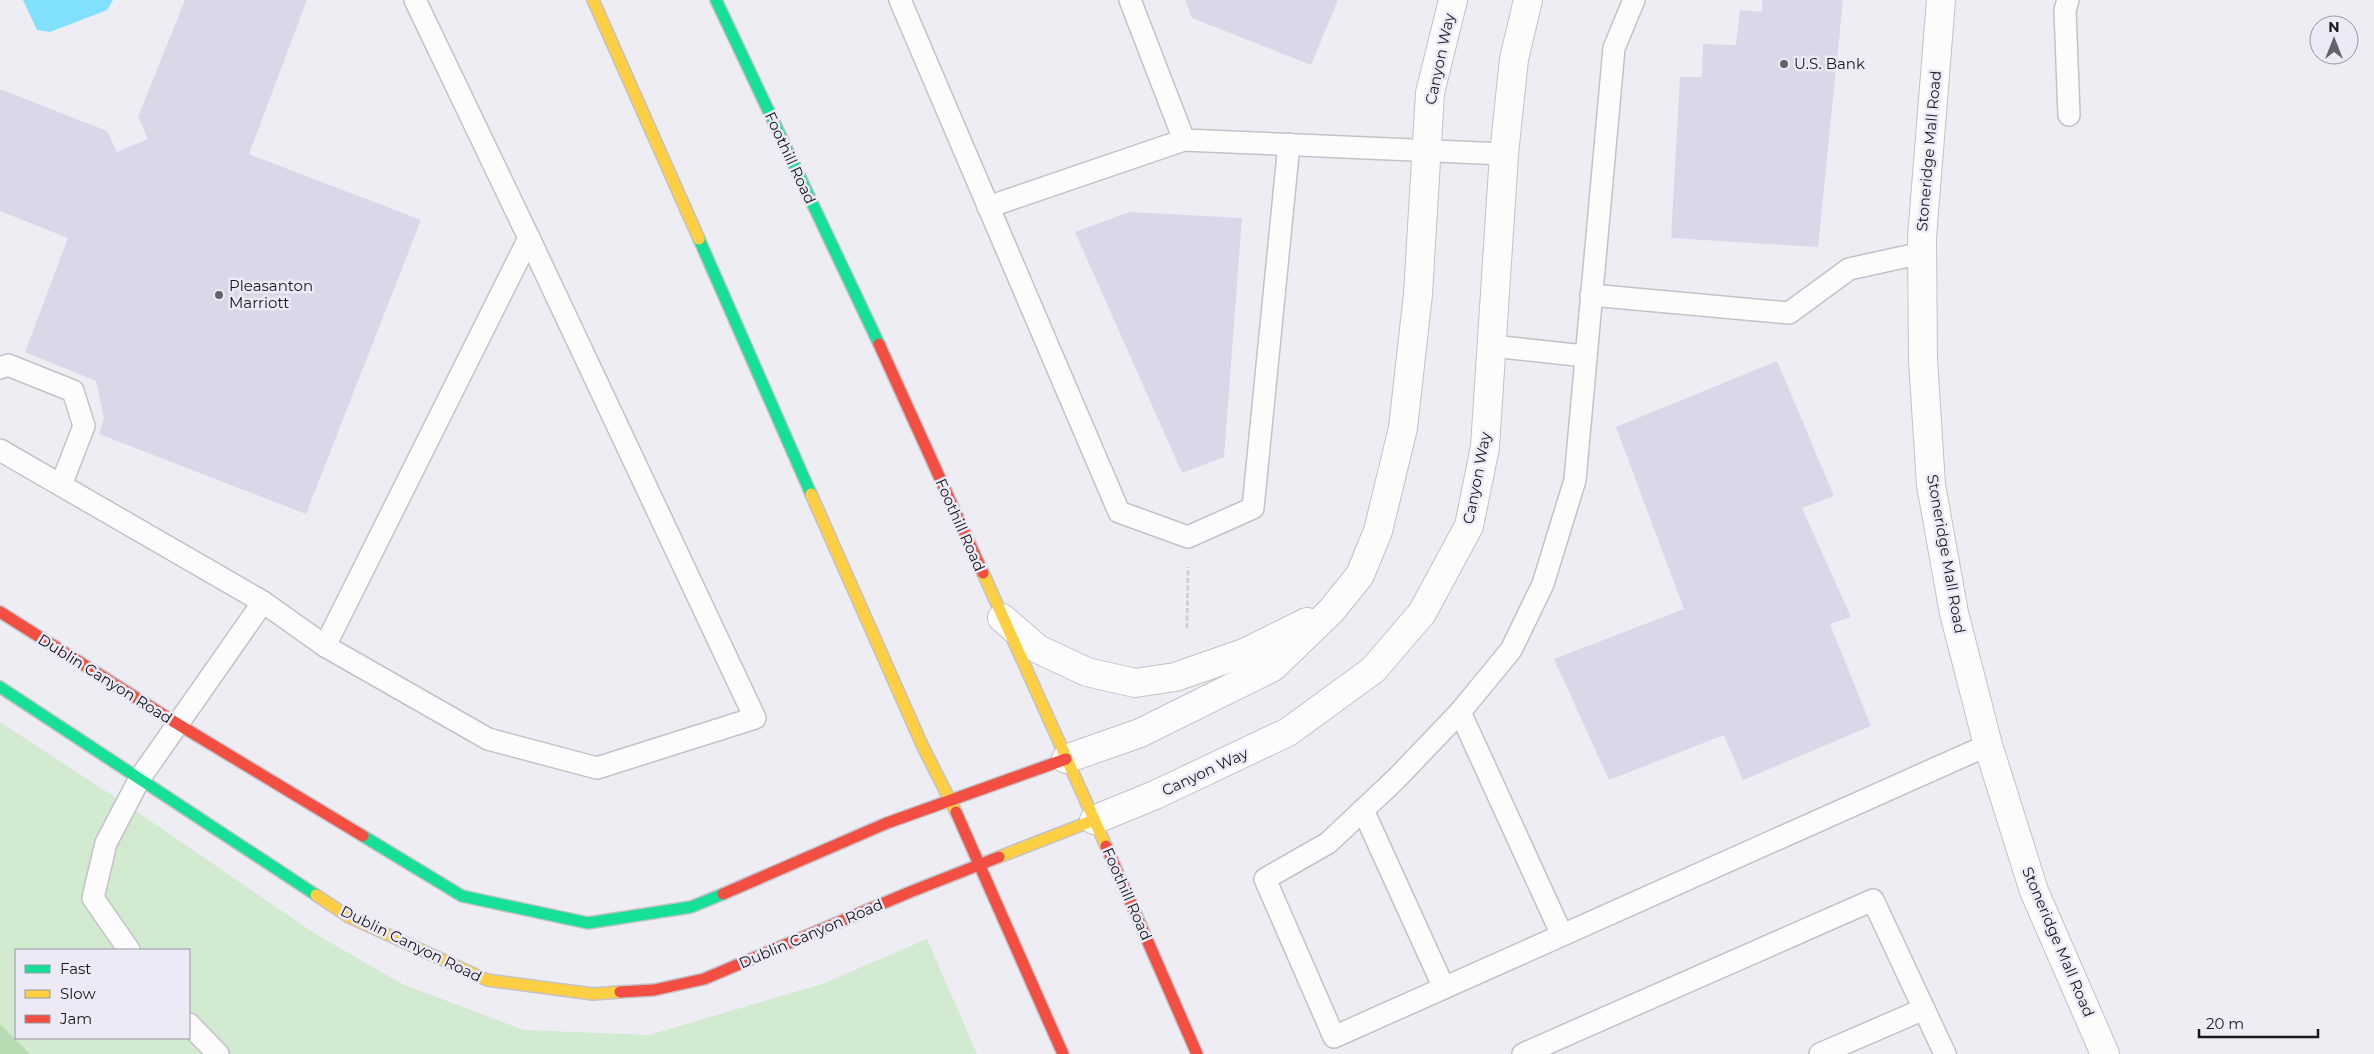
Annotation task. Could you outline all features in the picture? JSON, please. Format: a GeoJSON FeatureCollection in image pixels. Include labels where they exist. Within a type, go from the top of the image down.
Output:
{"type":"FeatureCollection","features":[{"type":"Feature","properties":{"kind":"main road"},"geometry":{"type":"LineString","coordinates":[[593,0],[923,747],[950,799],[1063,1054]]}},
{"type":"Feature","properties":{"kind":"main road","name":"Foothill Road"},"geometry":{"type":"LineString","coordinates":[[716,0],[880,346],[1094,820],[1197,1054]]}},
{"type":"Feature","properties":{"kind":"main road","name":"Dublin Canyon Road"},"geometry":{"type":"LineString","coordinates":[[0,612],[176,724],[462,896],[588,923],[691,907],[788,867],[886,822],[1066,759]]}},
{"type":"Feature","properties":{"kind":"main road","name":"Dublin Canyon Road"},"geometry":{"type":"LineString","coordinates":[[0,687],[349,917],[487,980],[593,994],[654,990],[704,979],[979,865],[1094,820]]}},
{"type":"Feature","properties":{"kind":"street","name":"Canyon Way"},"geometry":{"type":"LineString","coordinates":[[1066,759],[1140,733],[1273,667],[1331,611],[1360,575],[1378,531],[1403,428],[1418,294],[1430,93],[1453,0]]}},
{"type":"Feature","properties":{"kind":"street","name":"Canyon Way"},"geometry":{"type":"LineString","coordinates":[[1094,820],[1155,795],[1288,732],[1373,670],[1422,613],[1469,526],[1485,447],[1504,154],[1514,59],[1528,0]]}},
{"type":"Feature","properties":{"kind":"street","name":"Stoneridge Mall Road"},"geometry":{"type":"LineString","coordinates":[[1942,0],[1930,123],[1922,253],[1923,360],[1931,485],[1954,612],[1988,745],[2034,891],[2106,1054]]}},
{"type":"Feature","properties":{"kind":"street","name":"Canyon Way"},"geometry":{"type":"LineString","coordinates":[[1002,618],[1038,649],[1087,672],[1135,682],[1174,677],[1244,654],[1331,611]]}},
{"type":"Feature","properties":{"kind":"lane"},"geometry":{"type":"LineString","coordinates":[[0,450],[263,602],[325,646],[488,739],[597,768],[755,718],[415,0]]}},
{"type":"Feature","properties":{"kind":"lane"},"geometry":{"type":"LineString","coordinates":[[900,0],[1120,512],[1188,537],[1253,508],[1290,144]]}},
{"type":"Feature","properties":{"kind":"lane"},"geometry":{"type":"LineString","coordinates":[[1130,0],[1184,140]]}},
{"type":"Feature","properties":{"kind":"lane"},"geometry":{"type":"LineString","coordinates":[[1634,0],[1614,48],[1575,480],[1543,584],[1511,650],[1460,712],[1396,779],[1328,843],[1265,879],[1334,1037],[1988,745]]}},
{"type":"Feature","properties":{"kind":"lane"},"geometry":{"type":"LineString","coordinates":[[2068,0],[2065,10],[2069,115]]}},
{"type":"Feature","properties":{"kind":"lane"},"geometry":{"type":"LineString","coordinates":[[988,206],[1184,140],[1504,154]]}},
{"type":"Feature","properties":{"kind":"lane"},"geometry":{"type":"LineString","coordinates":[[325,646],[529,238]]}},
{"type":"Feature","properties":{"kind":"lane"},"geometry":{"type":"LineString","coordinates":[[1591,295],[1789,314],[1849,269],[1922,253]]}},
{"type":"Feature","properties":{"kind":"lane"},"geometry":{"type":"LineString","coordinates":[[1492,346],[1585,356]]}},
{"type":"Feature","properties":{"kind":"lane"},"geometry":{"type":"LineString","coordinates":[[0,368],[8,365],[73,391],[84,426],[61,485]]}},
{"type":"Feature","properties":{"kind":"lane"},"geometry":{"type":"LineString","coordinates":[[128,949],[93,898],[106,843],[140,778],[263,602]]}},
{"type":"Feature","properties":{"kind":"lane"},"geometry":{"type":"LineString","coordinates":[[1460,712],[1562,935]]}},
{"type":"Feature","properties":{"kind":"lane"},"geometry":{"type":"LineString","coordinates":[[1363,810],[1444,988]]}},
{"type":"Feature","properties":{"kind":"lane"},"geometry":{"type":"LineString","coordinates":[[1523,1054],[1873,900],[1945,1054]]}},
{"type":"Feature","properties":{"kind":"lane"},"geometry":{"type":"LineString","coordinates":[[1820,1054],[1843,1050],[1924,1009]]}},
{"type":"Feature","properties":{"kind":"lane"},"geometry":{"type":"LineString","coordinates":[[190,1025],[218,1054]]}},
{"type":"Feature","properties":{"kind":"green space"},"geometry":{"type":"Polygon","coordinates":[[[0,722],[136,811],[314,933],[402,984],[524,1030],[649,1035],[822,984],[927,939],[977,1054],[0,1054],[0,722]]]}},
{"type":"Feature","properties":{"kind":"green space"},"geometry":{"type":"Polygon","coordinates":[[[0,1024],[30,1054],[0,1054],[0,1024]]]}},
{"type":"Feature","properties":{"kind":"water"},"geometry":{"type":"Polygon","coordinates":[[[23,0],[113,0],[107,10],[50,32],[37,30],[23,0]]]}},
{"type":"Feature","properties":{"kind":"building","name":"Pleasanton Marriott"},"geometry":{"type":"Polygon","coordinates":[[[185,0],[307,0],[249,154],[421,220],[306,514],[99,434],[104,418],[96,381],[25,352],[68,238],[0,211],[0,89],[107,131],[117,152],[148,139],[138,117],[185,0]]]}},
{"type":"Feature","properties":{"kind":"building"},"geometry":{"type":"Polygon","coordinates":[[[1185,0],[1338,0],[1311,65],[1192,18],[1185,0]]]}},
{"type":"Feature","properties":{"kind":"building"},"geometry":{"type":"Polygon","coordinates":[[[1762,0],[1843,0],[1818,247],[1671,238],[1680,77],[1702,77],[1703,44],[1736,45],[1740,10],[1762,12],[1762,0]]]}},
{"type":"Feature","properties":{"kind":"building"},"geometry":{"type":"Polygon","coordinates":[[[1129,212],[1242,218],[1224,457],[1182,473],[1075,232],[1129,212]]]}},
{"type":"Feature","properties":{"kind":"building"},"geometry":{"type":"Polygon","coordinates":[[[1777,361],[1834,496],[1802,508],[1851,617],[1830,624],[1871,726],[1743,780],[1724,735],[1609,780],[1554,659],[1684,609],[1616,427],[1777,361]]]}},
{"type":"Feature","properties":{"kind":"traffic: fast"},"geometry":{"type":"LineString","coordinates":[[716,0],[879,344]]}},
{"type":"Feature","properties":{"kind":"traffic: fast"},"geometry":{"type":"LineString","coordinates":[[699,239],[811,494]]}},
{"type":"Feature","properties":{"kind":"traffic: fast"},"geometry":{"type":"LineString","coordinates":[[0,687],[316,895]]}},
{"type":"Feature","properties":{"kind":"traffic: fast"},"geometry":{"type":"LineString","coordinates":[[363,836],[462,896],[588,923],[691,907],[723,894]]}},
{"type":"Feature","properties":{"kind":"traffic: slow"},"geometry":{"type":"LineString","coordinates":[[593,0],[699,239]]}},
{"type":"Feature","properties":{"kind":"traffic: slow"},"geometry":{"type":"LineString","coordinates":[[811,494],[923,747],[956,812]]}},
{"type":"Feature","properties":{"kind":"traffic: slow"},"geometry":{"type":"LineString","coordinates":[[983,573],[1106,846]]}},
{"type":"Feature","properties":{"kind":"traffic: slow"},"geometry":{"type":"LineString","coordinates":[[999,857],[1094,820]]}},
{"type":"Feature","properties":{"kind":"traffic: slow"},"geometry":{"type":"LineString","coordinates":[[316,895],[349,917],[487,980],[593,994],[620,992]]}},
{"type":"Feature","properties":{"kind":"traffic: jam"},"geometry":{"type":"LineString","coordinates":[[879,344],[983,573]]}},
{"type":"Feature","properties":{"kind":"traffic: jam"},"geometry":{"type":"LineString","coordinates":[[0,612],[176,723],[363,836]]}},
{"type":"Feature","properties":{"kind":"traffic: jam"},"geometry":{"type":"LineString","coordinates":[[723,894],[887,823],[1066,759]]}},
{"type":"Feature","properties":{"kind":"traffic: jam"},"geometry":{"type":"LineString","coordinates":[[956,812],[1063,1054]]}},
{"type":"Feature","properties":{"kind":"traffic: jam"},"geometry":{"type":"LineString","coordinates":[[1106,846],[1197,1054]]}},
{"type":"Feature","properties":{"kind":"traffic: jam"},"geometry":{"type":"LineString","coordinates":[[620,992],[654,990],[704,979],[910,892],[999,857]]}},
{"type":"Feature","properties":{"kind":"place","name":"U.S. Bank"},"geometry":{"type":"Point","coordinates":[1784,64]}},
{"type":"Feature","properties":{"kind":"place","name":"Pleasanton Marriott"},"geometry":{"type":"Point","coordinates":[219,295]}}]}
